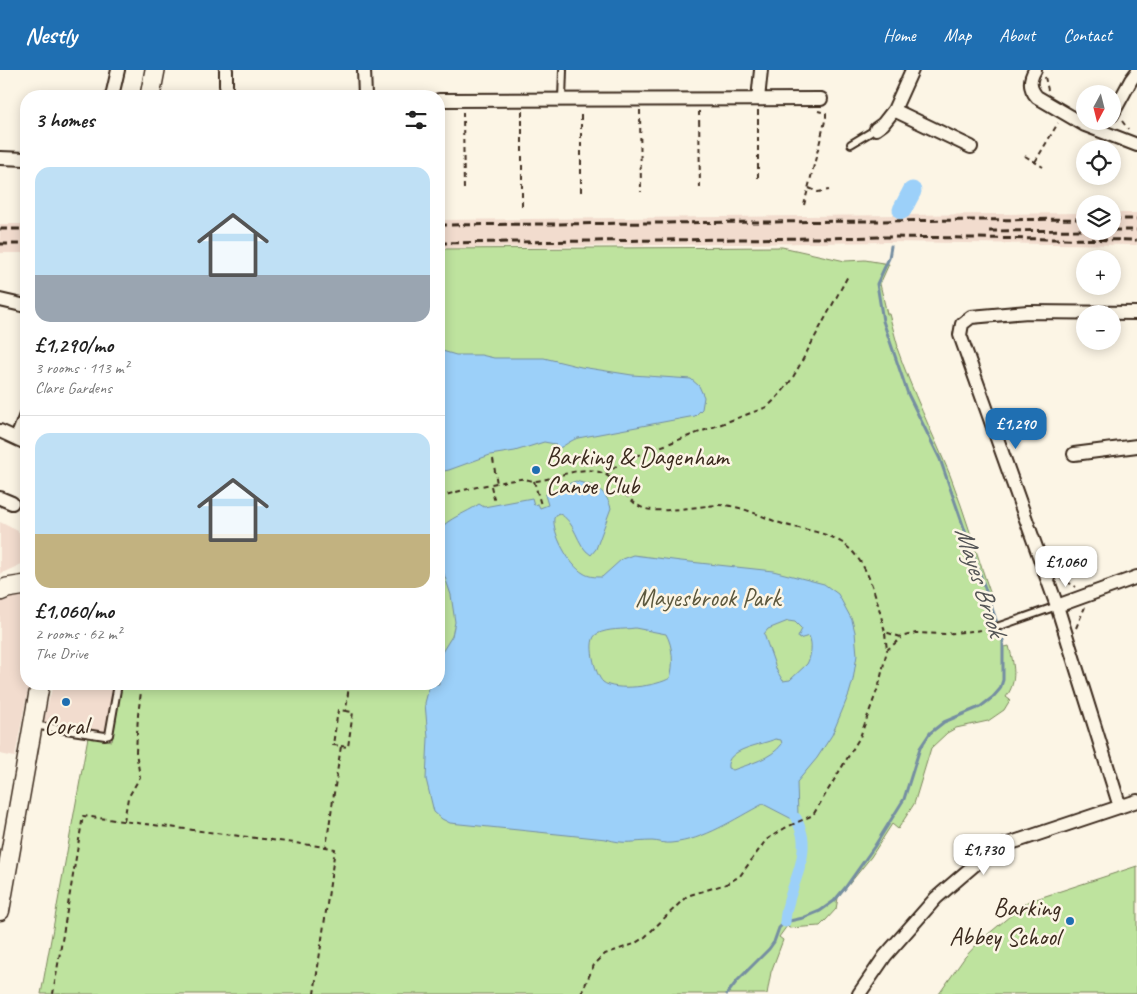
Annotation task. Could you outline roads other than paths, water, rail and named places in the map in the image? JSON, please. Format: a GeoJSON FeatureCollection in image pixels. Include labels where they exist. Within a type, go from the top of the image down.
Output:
{"type":"FeatureCollection","features":[{"type":"Feature","properties":{"kind":"main road"},"geometry":{"type":"LineString","coordinates":[[151,90],[155,70]]}},
{"type":"Feature","properties":{"kind":"main road"},"geometry":{"type":"LineString","coordinates":[[0,591],[20,586]]}},
{"type":"Feature","properties":{"kind":"street"},"geometry":{"type":"LineString","coordinates":[[113,90],[118,70]]}},
{"type":"Feature","properties":{"kind":"street"},"geometry":{"type":"LineString","coordinates":[[226,70],[226,86]]}},
{"type":"Feature","properties":{"kind":"street"},"geometry":{"type":"LineString","coordinates":[[364,70],[365,90]]}},
{"type":"Feature","properties":{"kind":"street"},"geometry":{"type":"LineString","coordinates":[[758,99],[761,70]]}},
{"type":"Feature","properties":{"kind":"street"},"geometry":{"type":"LineString","coordinates":[[876,129],[894,110],[912,70]]}},
{"type":"Feature","properties":{"kind":"street"},"geometry":{"type":"LineString","coordinates":[[1035,70],[1030,83],[1032,91],[1038,97],[1076,119]]}},
{"type":"Feature","properties":{"kind":"street"},"geometry":{"type":"LineString","coordinates":[[1121,99],[1137,72]]}},
{"type":"Feature","properties":{"kind":"street"},"geometry":{"type":"LineString","coordinates":[[445,100],[816,99]]}},
{"type":"Feature","properties":{"kind":"street"},"geometry":{"type":"LineString","coordinates":[[894,110],[971,147]]}},
{"type":"Feature","properties":{"kind":"street"},"geometry":{"type":"LineString","coordinates":[[1121,129],[1134,139]]}},
{"type":"Feature","properties":{"kind":"street"},"geometry":{"type":"LineString","coordinates":[[0,158],[20,159]]}},
{"type":"Feature","properties":{"kind":"street"},"geometry":{"type":"LineString","coordinates":[[0,300],[20,305]]}},
{"type":"Feature","properties":{"kind":"street"},"geometry":{"type":"LineString","coordinates":[[1120,807],[1048,578],[960,335],[962,324],[971,317],[1028,312],[1137,313]]}},
{"type":"Feature","properties":{"kind":"street"},"geometry":{"type":"LineString","coordinates":[[0,431],[20,441]]}},
{"type":"Feature","properties":{"kind":"street"},"geometry":{"type":"LineString","coordinates":[[1074,454],[1137,446]]}},
{"type":"Feature","properties":{"kind":"street"},"geometry":{"type":"LineString","coordinates":[[0,498],[12,504]]}},
{"type":"Feature","properties":{"kind":"street"},"geometry":{"type":"LineString","coordinates":[[1057,606],[1084,601],[1137,577]]}},
{"type":"Feature","properties":{"kind":"street"},"geometry":{"type":"LineString","coordinates":[[0,911],[39,690]]}},
{"type":"Feature","properties":{"kind":"street"},"geometry":{"type":"LineString","coordinates":[[859,994],[885,956],[936,898],[993,850],[1137,801]]}},
{"type":"Feature","properties":{"kind":"lane"},"geometry":{"type":"LineString","coordinates":[[562,99],[563,70]]}},
{"type":"Feature","properties":{"kind":"lane"},"geometry":{"type":"LineString","coordinates":[[851,144],[876,129]]}},
{"type":"Feature","properties":{"kind":"lane"},"geometry":{"type":"LineString","coordinates":[[991,629],[1057,606]]}},
{"type":"Feature","properties":{"kind":"lane"},"geometry":{"type":"LineString","coordinates":[[33,725],[105,736],[109,735],[117,690]]}},
{"type":"Feature","properties":{"kind":"water"},"geometry":{"type":"Polygon","coordinates":[[[445,352],[456,355],[481,355],[494,358],[544,358],[581,367],[632,375],[691,379],[699,386],[704,397],[702,409],[695,416],[578,438],[557,449],[555,444],[544,442],[515,451],[490,455],[445,471],[445,352]]]}},
{"type":"Feature","properties":{"kind":"water"},"geometry":{"type":"Polygon","coordinates":[[[576,481],[602,492],[611,508],[596,549],[591,555],[582,546],[569,521],[564,516],[558,513],[554,518],[556,532],[567,556],[578,569],[588,575],[602,577],[622,559],[633,555],[773,571],[824,584],[838,594],[852,620],[855,632],[857,655],[853,680],[832,735],[817,758],[797,782],[798,816],[792,819],[763,804],[696,838],[669,843],[652,841],[619,842],[606,839],[450,823],[434,812],[426,779],[428,738],[425,703],[428,690],[445,690],[445,647],[452,636],[455,622],[451,595],[445,577],[445,524],[479,504],[484,507],[532,498],[534,505],[538,504],[540,508],[548,505],[545,495],[576,481]],[[788,621],[768,629],[764,634],[777,671],[783,681],[790,680],[807,664],[810,658],[811,643],[809,636],[799,639],[798,637],[802,629],[795,622],[788,621]],[[635,628],[606,631],[594,637],[592,643],[593,657],[597,672],[603,682],[617,687],[636,687],[670,678],[672,656],[666,634],[635,628]],[[775,739],[738,752],[732,756],[728,768],[733,770],[772,754],[782,744],[781,740],[775,739]]]}},
{"type":"Feature","properties":{"kind":"waterway","name":"Mayes Brook"},"geometry":{"type":"LineString","coordinates":[[902,210],[912,191]]}},
{"type":"Feature","properties":{"kind":"waterway","name":"Mayes Brook"},"geometry":{"type":"LineString","coordinates":[[727,994],[737,981],[769,949],[774,942],[779,928],[785,922],[803,918],[820,911],[834,901],[845,888],[874,847],[904,799],[920,748],[930,733],[944,722],[980,707],[1000,689],[1003,680],[1003,640],[940,459],[908,394],[883,321],[877,284],[889,258],[891,246]]}},
{"type":"Feature","properties":{"kind":"waterway"},"geometry":{"type":"LineString","coordinates":[[785,922],[803,851],[801,829],[796,818]]}},
{"type":"Feature","properties":{"kind":"railway"},"geometry":{"type":"LineString","coordinates":[[445,225],[1076,219]]}},
{"type":"Feature","properties":{"kind":"railway"},"geometry":{"type":"LineString","coordinates":[[1121,219],[1137,219]]}},
{"type":"Feature","properties":{"kind":"railway"},"geometry":{"type":"LineString","coordinates":[[0,229],[20,229]]}},
{"type":"Feature","properties":{"kind":"railway"},"geometry":{"type":"LineString","coordinates":[[989,231],[1076,230]]}},
{"type":"Feature","properties":{"kind":"railway"},"geometry":{"type":"LineString","coordinates":[[1121,230],[1137,230]]}},
{"type":"Feature","properties":{"kind":"railway"},"geometry":{"type":"LineString","coordinates":[[445,243],[887,237],[1137,240]]}},
{"type":"Feature","properties":{"kind":"railway"},"geometry":{"type":"LineString","coordinates":[[0,244],[20,244]]}},
{"type":"Feature","properties":{"kind":"place","name":"Barking & Dagenham Canoe Club"},"geometry":{"type":"Point","coordinates":[536,470]}},
{"type":"Feature","properties":{"kind":"place","name":"Coral"},"geometry":{"type":"Point","coordinates":[66,702]}},
{"type":"Feature","properties":{"kind":"place","name":"Barking Abbey School"},"geometry":{"type":"Point","coordinates":[1070,921]}},
{"type":"Feature","properties":{"kind":"park label","name":"Mayesbrook Park"},"geometry":{"type":"Point","coordinates":[708,597]}}]}
